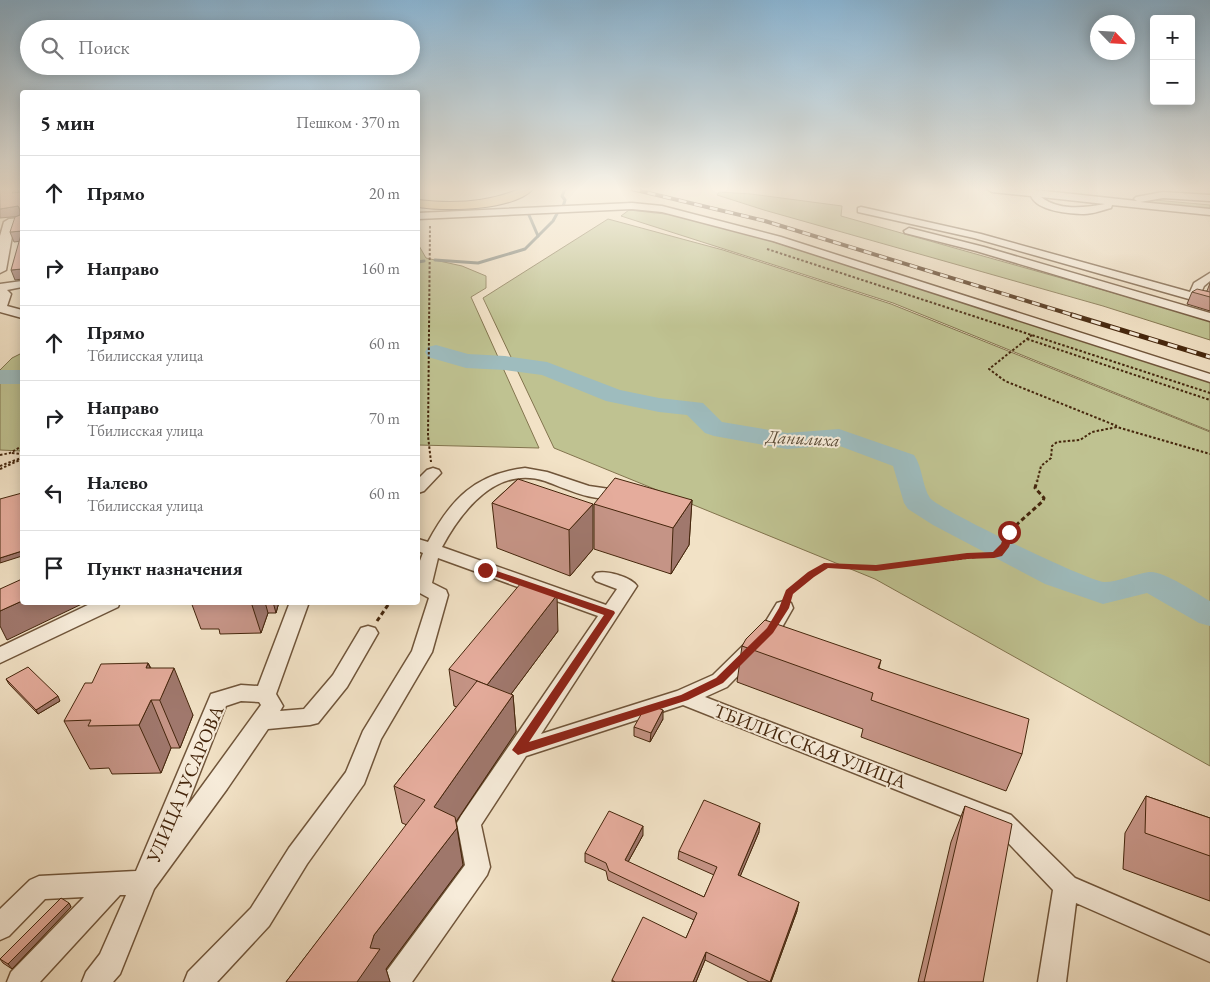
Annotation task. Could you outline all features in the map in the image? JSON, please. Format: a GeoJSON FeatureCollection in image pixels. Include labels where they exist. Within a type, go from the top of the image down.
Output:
{"type":"FeatureCollection","features":[{"type":"Feature","properties":{"kind":"street"},"geometry":{"type":"LineString","coordinates":[[762,235],[1210,378]]}},
{"type":"Feature","properties":{"kind":"street"},"geometry":{"type":"LineString","coordinates":[[925,235],[1026,262],[1210,317]]}},
{"type":"Feature","properties":{"kind":"street"},"geometry":{"type":"LineString","coordinates":[[972,235],[1210,301]]}},
{"type":"Feature","properties":{"kind":"street"},"geometry":{"type":"LineString","coordinates":[[0,270],[3,238]]}},
{"type":"Feature","properties":{"kind":"street"},"geometry":{"type":"LineString","coordinates":[[1192,296],[1197,291],[1198,285],[1210,276]]}},
{"type":"Feature","properties":{"kind":"street"},"geometry":{"type":"LineString","coordinates":[[20,285],[1,299],[20,313]]}},
{"type":"Feature","properties":{"kind":"street"},"geometry":{"type":"LineString","coordinates":[[198,982],[260,917],[298,856],[356,777],[371,737],[422,652],[439,595],[420,585],[424,548],[464,500],[490,480],[522,472],[534,473],[586,491],[618,494]]}},
{"type":"Feature","properties":{"kind":"street"},"geometry":{"type":"LineString","coordinates":[[420,486],[433,473]]}},
{"type":"Feature","properties":{"kind":"street"},"geometry":{"type":"LineString","coordinates":[[424,548],[610,613]]}},
{"type":"Feature","properties":{"kind":"street"},"geometry":{"type":"LineString","coordinates":[[399,981],[478,867],[469,823],[628,586],[602,577]]}},
{"type":"Feature","properties":{"kind":"street"},"geometry":{"type":"LineString","coordinates":[[0,656],[105,605]]}},
{"type":"Feature","properties":{"kind":"street","name":"УЛИЦА ГУСАРОВА"},"geometry":{"type":"LineString","coordinates":[[265,694],[299,605]]}},
{"type":"Feature","properties":{"kind":"street"},"geometry":{"type":"LineString","coordinates":[[518,750],[684,698],[720,680],[770,631],[784,608]]}},
{"type":"Feature","properties":{"kind":"street","name":"УЛИЦА ГУСАРОВА"},"geometry":{"type":"LineString","coordinates":[[96,982],[110,964],[218,700],[241,693],[265,694]]}},
{"type":"Feature","properties":{"kind":"street","name":"УЛИЦА ГУСАРОВА"},"geometry":{"type":"LineString","coordinates":[[144,882],[219,782],[272,706],[265,694]]}},
{"type":"Feature","properties":{"kind":"street","name":"ТБИЛИССКАЯ УЛИЦА"},"geometry":{"type":"LineString","coordinates":[[684,698],[1003,822],[1066,886],[1210,949]]}},
{"type":"Feature","properties":{"kind":"street"},"geometry":{"type":"LineString","coordinates":[[0,927],[39,888],[144,882]]}},
{"type":"Feature","properties":{"kind":"street"},"geometry":{"type":"LineString","coordinates":[[21,982],[115,883]]}},
{"type":"Feature","properties":{"kind":"lane"},"geometry":{"type":"LineString","coordinates":[[262,720],[310,717],[340,682],[368,633]]}},
{"type":"Feature","properties":{"kind":"lane"},"geometry":{"type":"LineString","coordinates":[[1052,982],[1066,886]]}},
{"type":"Feature","properties":{"kind":"path"},"geometry":{"type":"LineString","coordinates":[[430,235],[428,436],[433,473]]}},
{"type":"Feature","properties":{"kind":"path"},"geometry":{"type":"LineString","coordinates":[[759,246],[1210,393]]}},
{"type":"Feature","properties":{"kind":"path"},"geometry":{"type":"LineString","coordinates":[[1032,335],[989,369],[1005,381],[1121,428],[1210,454]]}},
{"type":"Feature","properties":{"kind":"path"},"geometry":{"type":"LineString","coordinates":[[1027,339],[1210,400]]}},
{"type":"Feature","properties":{"kind":"path"},"geometry":{"type":"LineString","coordinates":[[784,608],[789,593],[811,574],[827,565],[876,568],[998,554],[1006,545],[1009,532],[1033,508],[1043,501],[1044,498],[1035,488],[1040,466],[1051,458],[1052,446],[1057,442],[1080,440],[1092,432],[1105,428],[1121,428]]}},
{"type":"Feature","properties":{"kind":"path"},"geometry":{"type":"LineString","coordinates":[[0,455],[10,453],[20,447]]}},
{"type":"Feature","properties":{"kind":"path"},"geometry":{"type":"LineString","coordinates":[[10,453],[20,456]]}},
{"type":"Feature","properties":{"kind":"path"},"geometry":{"type":"LineString","coordinates":[[0,468],[20,457]]}},
{"type":"Feature","properties":{"kind":"path"},"geometry":{"type":"LineString","coordinates":[[368,633],[388,605]]}},
{"type":"Feature","properties":{"kind":"green space"},"geometry":{"type":"Polygon","coordinates":[[[583,235],[667,235],[723,250],[891,304],[1210,432],[1210,766],[875,579],[554,448],[483,298],[583,235]]]}},
{"type":"Feature","properties":{"kind":"green space"},"geometry":{"type":"Polygon","coordinates":[[[680,235],[752,235],[1210,381],[1210,431],[893,303],[680,235]]]}},
{"type":"Feature","properties":{"kind":"green space"},"geometry":{"type":"Polygon","coordinates":[[[852,235],[908,235],[1210,320],[1210,340],[1103,306],[852,235]]]}},
{"type":"Feature","properties":{"kind":"green space"},"geometry":{"type":"Polygon","coordinates":[[[420,248],[426,258],[462,266],[486,276],[486,288],[471,297],[539,448],[420,445],[420,248]]]}},
{"type":"Feature","properties":{"kind":"green space"},"geometry":{"type":"Polygon","coordinates":[[[20,354],[20,451],[0,450],[0,370],[12,358],[20,354]]]}},
{"type":"Feature","properties":{"kind":"building"},"geometry":{"type":"Polygon","coordinates":[[[20,238],[20,269],[11,270],[20,238]]]}},
{"type":"Feature","properties":{"kind":"building"},"geometry":{"type":"Polygon","coordinates":[[[1197,289],[1210,292],[1210,297],[1192,292],[1197,289]]]}},
{"type":"Feature","properties":{"kind":"building"},"geometry":{"type":"Polygon","coordinates":[[[615,478],[692,500],[673,528],[594,504],[615,478]]]}},
{"type":"Feature","properties":{"kind":"building"},"geometry":{"type":"Polygon","coordinates":[[[518,479],[593,504],[569,530],[492,503],[518,479]]]}},
{"type":"Feature","properties":{"kind":"building"},"geometry":{"type":"Polygon","coordinates":[[[20,494],[20,552],[0,558],[0,499],[20,494]]]}},
{"type":"Feature","properties":{"kind":"building"},"geometry":{"type":"Polygon","coordinates":[[[20,580],[20,602],[0,611],[0,589],[20,580]]]}},
{"type":"Feature","properties":{"kind":"building"},"geometry":{"type":"Polygon","coordinates":[[[521,583],[557,595],[487,685],[449,669],[521,583]]]}},
{"type":"Feature","properties":{"kind":"building"},"geometry":{"type":"Polygon","coordinates":[[[765,620],[881,660],[878,668],[1029,719],[1022,754],[871,700],[873,693],[742,646],[746,639],[765,620]]]}},
{"type":"Feature","properties":{"kind":"building"},"geometry":{"type":"Polygon","coordinates":[[[148,663],[146,668],[174,668],[160,700],[151,700],[139,725],[88,726],[91,720],[64,721],[85,683],[92,683],[101,664],[148,663]]]}},
{"type":"Feature","properties":{"kind":"building"},"geometry":{"type":"Polygon","coordinates":[[[28,667],[58,696],[36,710],[6,679],[28,667]]]}},
{"type":"Feature","properties":{"kind":"building"},"geometry":{"type":"Polygon","coordinates":[[[477,681],[513,695],[434,807],[455,817],[457,828],[374,935],[370,948],[380,949],[357,982],[286,982],[425,800],[394,786],[477,681]]]}},
{"type":"Feature","properties":{"kind":"building"},"geometry":{"type":"Polygon","coordinates":[[[655,707],[663,710],[651,733],[634,727],[643,711],[655,707]]]}},
{"type":"Feature","properties":{"kind":"building"},"geometry":{"type":"Polygon","coordinates":[[[1146,796],[1210,818],[1210,856],[1145,833],[1146,796]]]}},
{"type":"Feature","properties":{"kind":"building"},"geometry":{"type":"Polygon","coordinates":[[[704,800],[760,823],[738,875],[799,902],[770,982],[706,952],[693,982],[615,982],[612,980],[643,917],[686,938],[697,913],[609,871],[606,863],[585,853],[609,811],[643,826],[625,860],[704,897],[717,867],[679,851],[704,800]]]}},
{"type":"Feature","properties":{"kind":"building"},"geometry":{"type":"Polygon","coordinates":[[[965,806],[1012,824],[983,982],[924,982],[965,806]]]}},
{"type":"Feature","properties":{"kind":"building"},"geometry":{"type":"Polygon","coordinates":[[[61,898],[69,903],[8,964],[0,959],[61,898]]]}},
{"type":"Feature","properties":{"kind":"waterway"},"geometry":{"type":"LineString","coordinates":[[435,260],[478,263],[525,249],[538,236]]}},
{"type":"Feature","properties":{"kind":"waterway"},"geometry":{"type":"LineString","coordinates":[[420,262],[424,261]]}},
{"type":"Feature","properties":{"kind":"waterway","name":"Данилиха"},"geometry":{"type":"LineString","coordinates":[[436,352],[466,361],[505,363],[547,369],[614,396],[659,405],[694,408],[714,428],[787,441],[839,437],[905,461],[918,503],[943,519],[1056,577],[1103,593],[1151,582],[1210,615]]}},
{"type":"Feature","properties":{"kind":"waterway","name":"Данилиха"},"geometry":{"type":"LineString","coordinates":[[0,377],[20,377]]}},
{"type":"Feature","properties":{"kind":"railway"},"geometry":{"type":"LineString","coordinates":[[810,235],[1076,316]]}},
{"type":"Feature","properties":{"kind":"railway"},"geometry":{"type":"LineString","coordinates":[[1072,315],[1210,357]]}},
{"type":"Feature","properties":{"kind":"route"},"geometry":{"type":"LineString","coordinates":[[485,570],[610,613],[518,750],[684,698],[720,680],[770,631],[784,608],[789,593],[811,574],[827,565],[876,568],[967,556],[994,555],[998,554],[1006,545],[1009,532]]}}]}
